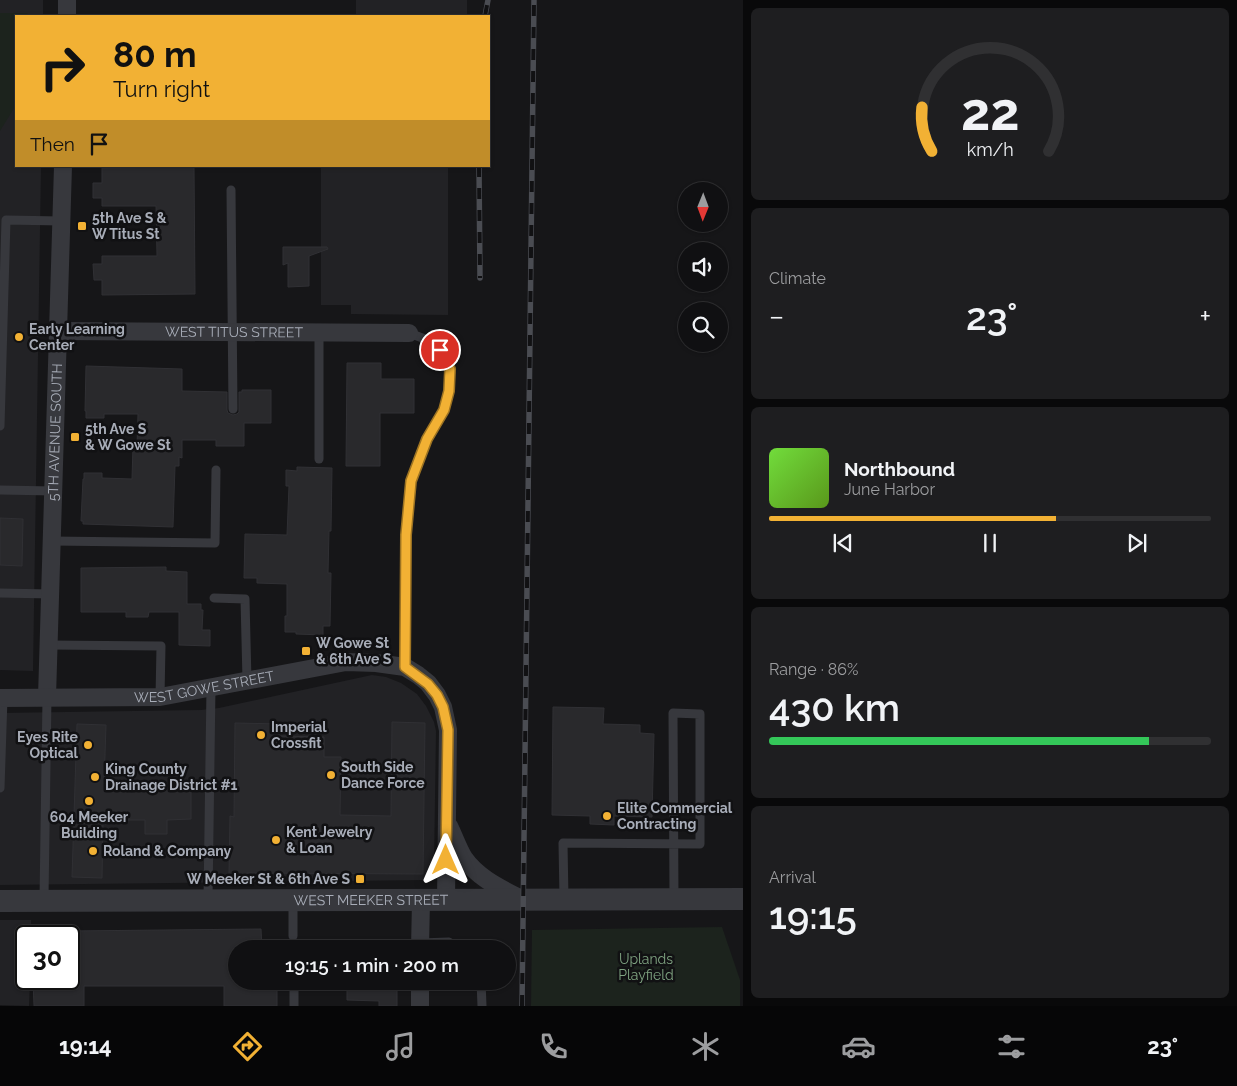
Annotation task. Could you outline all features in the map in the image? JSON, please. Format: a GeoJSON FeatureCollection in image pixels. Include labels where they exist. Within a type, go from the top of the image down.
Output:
{"type":"FeatureCollection","features":[{"type":"Feature","properties":{"kind":"street"},"geometry":{"type":"LineString","coordinates":[[67,0],[67,15]]}},
{"type":"Feature","properties":{"kind":"street","name":"5TH AVENUE SOUTH"},"geometry":{"type":"LineString","coordinates":[[48,697],[63,167]]}},
{"type":"Feature","properties":{"kind":"street","name":"WEST TITUS STREET"},"geometry":{"type":"LineString","coordinates":[[59,331],[409,333]]}},
{"type":"Feature","properties":{"kind":"street","name":"WEST GOWE STREET"},"geometry":{"type":"LineString","coordinates":[[1,698],[160,697],[346,662],[376,663],[405,667]]}},
{"type":"Feature","properties":{"kind":"street"},"geometry":{"type":"LineString","coordinates":[[405,667],[428,684],[437,695],[443,707],[448,730],[446,900]]}},
{"type":"Feature","properties":{"kind":"street"},"geometry":{"type":"LineString","coordinates":[[446,821],[464,857],[478,874],[523,900]]}},
{"type":"Feature","properties":{"kind":"street","name":"WEST MEEKER STREET"},"geometry":{"type":"LineString","coordinates":[[0,901],[743,899]]}},
{"type":"Feature","properties":{"kind":"street"},"geometry":{"type":"LineString","coordinates":[[420,940],[421,900]]}},
{"type":"Feature","properties":{"kind":"street"},"geometry":{"type":"LineString","coordinates":[[420,990],[420,1006]]}},
{"type":"Feature","properties":{"kind":"lane"},"geometry":{"type":"LineString","coordinates":[[231,190],[234,409]]}},
{"type":"Feature","properties":{"kind":"lane"},"geometry":{"type":"LineString","coordinates":[[0,426],[2,277],[6,220],[62,220]]}},
{"type":"Feature","properties":{"kind":"lane"},"geometry":{"type":"LineString","coordinates":[[319,333],[319,459]]}},
{"type":"Feature","properties":{"kind":"lane"},"geometry":{"type":"LineString","coordinates":[[405,667],[406,535],[411,481],[427,439],[444,410],[449,391],[450,369],[440,350],[425,339],[409,333]]}},
{"type":"Feature","properties":{"kind":"lane"},"geometry":{"type":"LineString","coordinates":[[52,541],[215,543],[216,470]]}},
{"type":"Feature","properties":{"kind":"lane"},"geometry":{"type":"LineString","coordinates":[[0,490],[54,491]]}},
{"type":"Feature","properties":{"kind":"lane"},"geometry":{"type":"LineString","coordinates":[[0,593],[51,594]]}},
{"type":"Feature","properties":{"kind":"lane"},"geometry":{"type":"LineString","coordinates":[[214,598],[245,599],[247,681]]}},
{"type":"Feature","properties":{"kind":"lane"},"geometry":{"type":"LineString","coordinates":[[49,645],[161,646],[160,697]]}},
{"type":"Feature","properties":{"kind":"lane"},"geometry":{"type":"LineString","coordinates":[[208,900],[211,687]]}},
{"type":"Feature","properties":{"kind":"lane"},"geometry":{"type":"LineString","coordinates":[[44,901],[48,697]]}},
{"type":"Feature","properties":{"kind":"lane"},"geometry":{"type":"LineString","coordinates":[[0,788],[1,698]]}},
{"type":"Feature","properties":{"kind":"lane"},"geometry":{"type":"LineString","coordinates":[[564,900],[563,843],[674,844],[700,844],[700,714],[673,713],[674,844],[674,899]]}},
{"type":"Feature","properties":{"kind":"lane"},"geometry":{"type":"LineString","coordinates":[[293,900],[293,936]]}},
{"type":"Feature","properties":{"kind":"lane"},"geometry":{"type":"LineString","coordinates":[[294,990],[294,1006]]}},
{"type":"Feature","properties":{"kind":"lane"},"geometry":{"type":"LineString","coordinates":[[481,990],[482,1006]]}},
{"type":"Feature","properties":{"kind":"shaded area","name":"Early Learning Center"},"geometry":{"type":"Polygon","coordinates":[[[0,0],[43,0],[43,15],[15,15],[15,167],[41,167],[33,671],[0,670],[0,0]]]}},
{"type":"Feature","properties":{"kind":"shaded area"},"geometry":{"type":"Polygon","coordinates":[[[356,0],[467,0],[467,15],[356,15],[356,0]]]}},
{"type":"Feature","properties":{"kind":"shaded area"},"geometry":{"type":"Polygon","coordinates":[[[321,167],[448,167],[448,315],[351,314],[351,305],[321,305],[321,167]]]}},
{"type":"Feature","properties":{"kind":"shaded area"},"geometry":{"type":"Polygon","coordinates":[[[372,675],[386,677],[401,683],[417,694],[434,722],[436,731],[434,866],[430,877],[426,880],[0,885],[0,713],[201,710],[219,708],[372,675]]]}},
{"type":"Feature","properties":{"kind":"shaded area"},"geometry":{"type":"Polygon","coordinates":[[[0,920],[31,920],[31,925],[15,925],[15,990],[30,990],[29,1006],[0,1005],[0,920]]]}},
{"type":"Feature","properties":{"kind":"green space"},"geometry":{"type":"Polygon","coordinates":[[[0,13],[27,13],[28,15],[15,15],[15,107],[0,131],[0,13]]]}},
{"type":"Feature","properties":{"kind":"green space","name":"Uplands Playfield"},"geometry":{"type":"Polygon","coordinates":[[[722,927],[740,980],[740,1006],[531,1006],[532,930],[722,927]]]}},
{"type":"Feature","properties":{"kind":"building"},"geometry":{"type":"Polygon","coordinates":[[[194,167],[195,294],[102,295],[102,280],[94,280],[93,264],[102,264],[102,256],[157,256],[156,206],[102,206],[102,198],[93,198],[93,183],[102,183],[102,168],[194,167]]]}},
{"type":"Feature","properties":{"kind":"building"},"geometry":{"type":"Polygon","coordinates":[[[283,247],[327,247],[328,249],[309,256],[309,286],[288,287],[288,263],[283,265],[283,247]]]}},
{"type":"Feature","properties":{"kind":"building"},"geometry":{"type":"Polygon","coordinates":[[[347,363],[381,363],[381,379],[414,379],[414,413],[380,413],[380,466],[346,466],[347,363]]]}},
{"type":"Feature","properties":{"kind":"building"},"geometry":{"type":"Polygon","coordinates":[[[86,366],[182,369],[182,391],[227,392],[227,410],[228,413],[233,415],[239,412],[239,392],[242,392],[242,390],[271,390],[271,423],[244,423],[244,446],[216,446],[216,440],[182,440],[182,458],[179,457],[179,466],[175,466],[173,527],[83,524],[83,521],[81,521],[84,473],[102,473],[102,478],[132,479],[133,446],[137,446],[138,414],[104,414],[104,418],[86,418],[86,366]]]}},
{"type":"Feature","properties":{"kind":"building"},"geometry":{"type":"Polygon","coordinates":[[[297,467],[332,468],[328,573],[331,573],[330,626],[323,626],[323,635],[285,632],[287,584],[257,583],[257,578],[244,578],[245,534],[287,535],[289,486],[286,486],[286,470],[297,471],[297,467]]]}},
{"type":"Feature","properties":{"kind":"building"},"geometry":{"type":"Polygon","coordinates":[[[0,518],[23,519],[22,566],[0,565],[0,518]]]}},
{"type":"Feature","properties":{"kind":"building"},"geometry":{"type":"Polygon","coordinates":[[[166,567],[166,571],[187,572],[187,604],[201,604],[201,610],[203,610],[202,630],[210,630],[210,646],[179,645],[179,612],[149,612],[148,617],[126,617],[126,612],[81,612],[81,568],[166,567]]]}},
{"type":"Feature","properties":{"kind":"building"},"geometry":{"type":"Polygon","coordinates":[[[553,707],[604,708],[603,724],[640,725],[640,733],[654,734],[652,817],[614,816],[614,825],[590,824],[590,816],[552,815],[553,707]]]}},
{"type":"Feature","properties":{"kind":"building"},"geometry":{"type":"Polygon","coordinates":[[[392,722],[425,723],[423,874],[247,873],[246,875],[229,875],[230,816],[234,817],[235,723],[280,724],[279,736],[324,737],[324,757],[341,757],[340,815],[391,816],[392,722]]]}},
{"type":"Feature","properties":{"kind":"building"},"geometry":{"type":"Polygon","coordinates":[[[77,724],[106,725],[104,784],[191,784],[191,819],[167,820],[167,834],[145,834],[145,820],[103,820],[102,878],[72,877],[77,724]]]}},
{"type":"Feature","properties":{"kind":"building"},"geometry":{"type":"Polygon","coordinates":[[[261,929],[262,940],[228,940],[228,990],[277,990],[277,1006],[224,1006],[224,986],[84,986],[84,1006],[34,1006],[33,990],[80,990],[80,931],[261,929]]]}},
{"type":"Feature","properties":{"kind":"building"},"geometry":{"type":"Polygon","coordinates":[[[347,990],[397,990],[397,1006],[379,1006],[379,1001],[347,1000],[347,990]]]}},
{"type":"Feature","properties":{"kind":"railway"},"geometry":{"type":"LineString","coordinates":[[485,15],[488,0]]}},
{"type":"Feature","properties":{"kind":"railway"},"geometry":{"type":"LineString","coordinates":[[522,1006],[534,0]]}},
{"type":"Feature","properties":{"kind":"railway"},"geometry":{"type":"LineString","coordinates":[[479,167],[480,278]]}},
{"type":"Feature","properties":{"kind":"place","name":"5th Ave S & W Titus St"},"geometry":{"type":"Point","coordinates":[82,226]}},
{"type":"Feature","properties":{"kind":"place","name":"Early Learning Center"},"geometry":{"type":"Point","coordinates":[19,337]}},
{"type":"Feature","properties":{"kind":"place","name":"5th Ave S & W Gowe St"},"geometry":{"type":"Point","coordinates":[75,437]}},
{"type":"Feature","properties":{"kind":"place","name":"W Gowe St & 6th Ave S"},"geometry":{"type":"Point","coordinates":[306,651]}},
{"type":"Feature","properties":{"kind":"place","name":"Imperial Crossfit"},"geometry":{"type":"Point","coordinates":[261,735]}},
{"type":"Feature","properties":{"kind":"place","name":"Eyes Rite Optical"},"geometry":{"type":"Point","coordinates":[88,745]}},
{"type":"Feature","properties":{"kind":"place","name":"South Side Dance Force"},"geometry":{"type":"Point","coordinates":[331,775]}},
{"type":"Feature","properties":{"kind":"place","name":"King County Drainage District #1"},"geometry":{"type":"Point","coordinates":[95,777]}},
{"type":"Feature","properties":{"kind":"place","name":"604 Meeker Building"},"geometry":{"type":"Point","coordinates":[89,801]}},
{"type":"Feature","properties":{"kind":"place","name":"Elite Commercial Contracting"},"geometry":{"type":"Point","coordinates":[607,816]}},
{"type":"Feature","properties":{"kind":"place","name":"Kent Jewelry & Loan"},"geometry":{"type":"Point","coordinates":[276,840]}},
{"type":"Feature","properties":{"kind":"place","name":"Roland & Company"},"geometry":{"type":"Point","coordinates":[93,851]}},
{"type":"Feature","properties":{"kind":"place","name":"W Meeker St & 6th Ave S"},"geometry":{"type":"Point","coordinates":[360,879]}},
{"type":"Feature","properties":{"kind":"route"},"geometry":{"type":"LineString","coordinates":[[440,350],[450,369],[449,391],[444,410],[427,439],[411,481],[406,535],[405,667],[418,675],[437,695],[443,707],[448,730],[446,860]]}}]}
